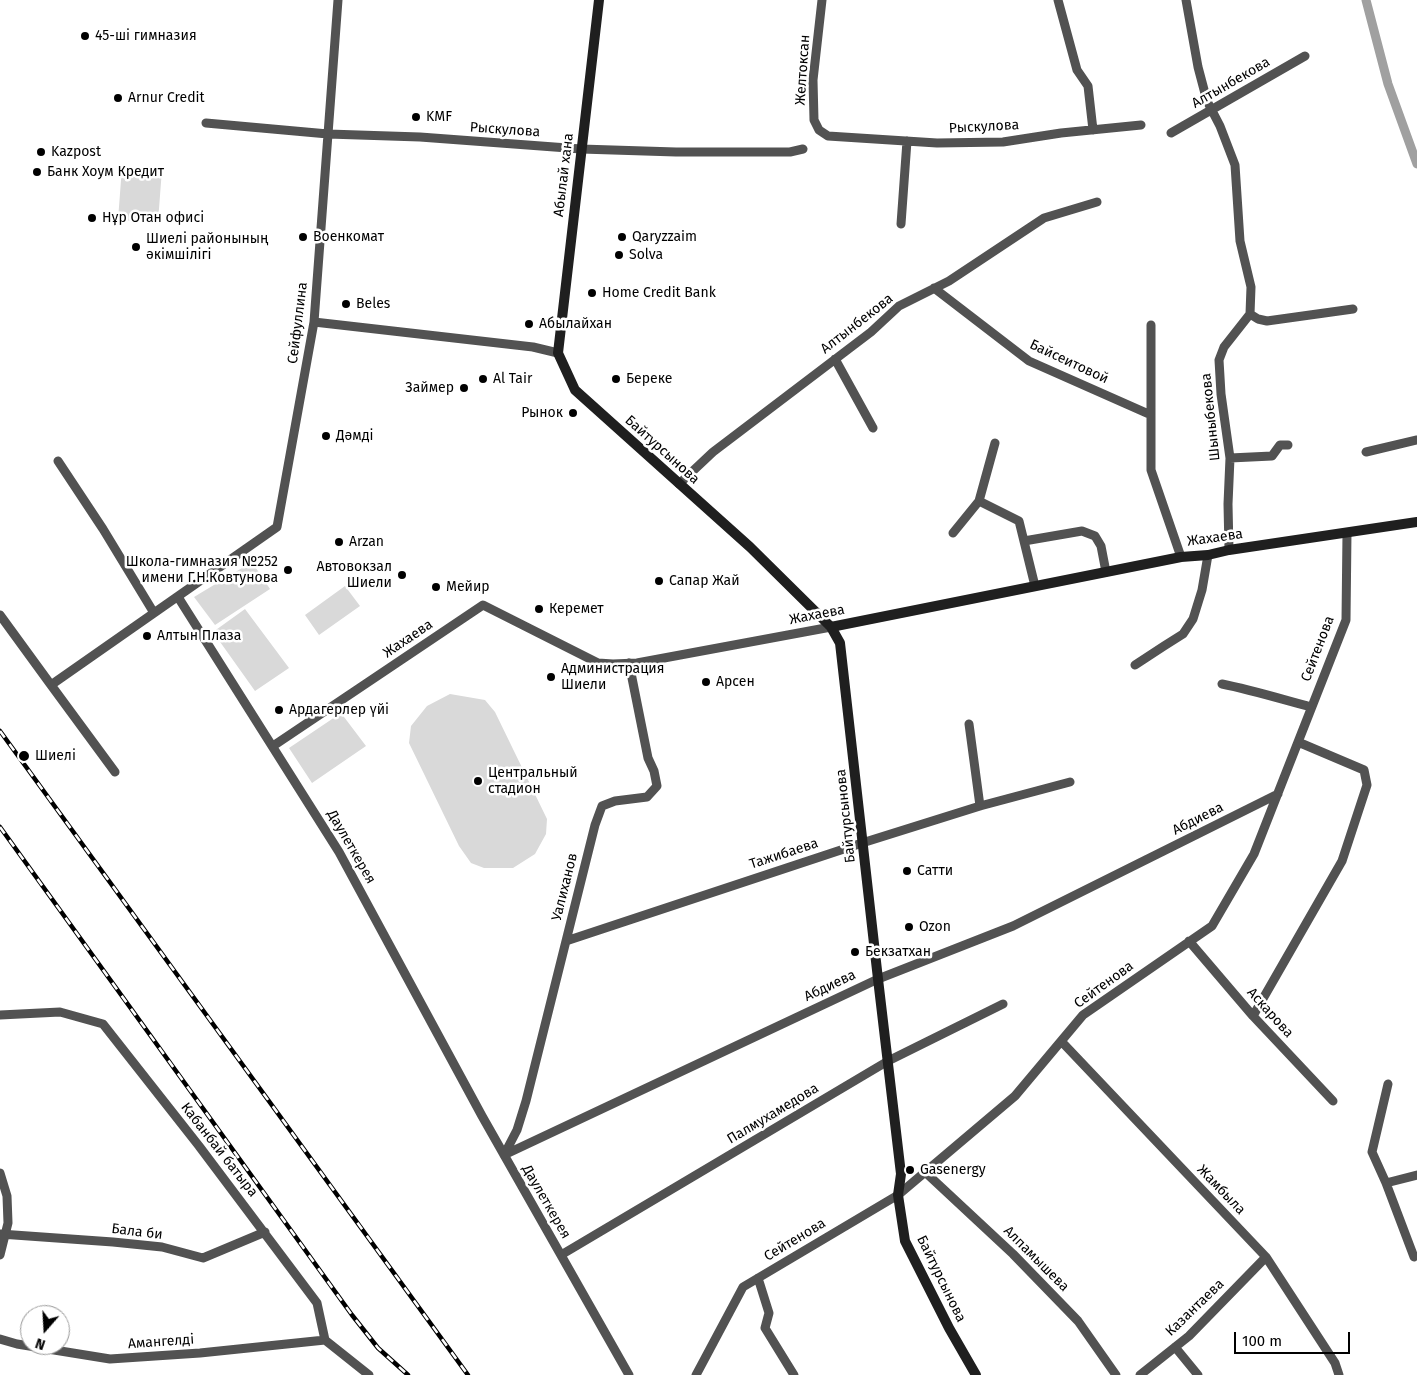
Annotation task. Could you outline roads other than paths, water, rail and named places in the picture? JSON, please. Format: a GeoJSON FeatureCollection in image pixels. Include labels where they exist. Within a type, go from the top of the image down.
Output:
{"type":"FeatureCollection","features":[{"type":"Feature","properties":{"kind":"main road","name":"Абылай хана"},"geometry":{"type":"LineString","coordinates":[[558,352],[599,0]]}},
{"type":"Feature","properties":{"kind":"main road","name":"Байтурсынова"},"geometry":{"type":"LineString","coordinates":[[558,352],[575,390],[750,547],[831,627],[840,643],[901,1174],[898,1195],[905,1241],[949,1328],[976,1375]]}},
{"type":"Feature","properties":{"kind":"main road","name":"Жахаева"},"geometry":{"type":"LineString","coordinates":[[831,627],[1181,557],[1208,555],[1229,550],[1417,522]]}},
{"type":"Feature","properties":{"kind":"street","name":"Сейфуллина"},"geometry":{"type":"LineString","coordinates":[[178,597],[277,527],[314,322],[338,0]]}},
{"type":"Feature","properties":{"kind":"street","name":"Желтоксан"},"geometry":{"type":"LineString","coordinates":[[822,0],[814,80],[814,120],[819,130],[828,136]]}},
{"type":"Feature","properties":{"kind":"street"},"geometry":{"type":"LineString","coordinates":[[1058,0],[1077,70],[1088,86],[1093,130]]}},
{"type":"Feature","properties":{"kind":"street"},"geometry":{"type":"LineString","coordinates":[[1186,0],[1198,67],[1207,101],[1220,126],[1235,165],[1240,241],[1251,287],[1250,314],[1266,321],[1353,309]]}},
{"type":"Feature","properties":{"kind":"street","name":"Алтынбекова"},"geometry":{"type":"LineString","coordinates":[[1171,133],[1305,56]]}},
{"type":"Feature","properties":{"kind":"street","name":"Рыскулова"},"geometry":{"type":"LineString","coordinates":[[206,124],[328,134],[420,137],[581,149],[676,152],[790,152],[803,149]]}},
{"type":"Feature","properties":{"kind":"street","name":"Рыскулова"},"geometry":{"type":"LineString","coordinates":[[828,136],[907,141],[1003,142],[1062,133],[1141,125]]}},
{"type":"Feature","properties":{"kind":"street"},"geometry":{"type":"LineString","coordinates":[[901,224],[907,141]]}},
{"type":"Feature","properties":{"kind":"street","name":"Алтынбекова"},"geometry":{"type":"LineString","coordinates":[[679,484],[713,452],[871,332],[898,306],[949,281],[1044,218],[1097,202]]}},
{"type":"Feature","properties":{"kind":"street","name":"Байсеитовой"},"geometry":{"type":"LineString","coordinates":[[934,288],[1029,361],[1151,414]]}},
{"type":"Feature","properties":{"kind":"street","name":"Шыныбекова"},"geometry":{"type":"LineString","coordinates":[[1229,550],[1230,458],[1221,394],[1219,360],[1224,348],[1250,314]]}},
{"type":"Feature","properties":{"kind":"street"},"geometry":{"type":"LineString","coordinates":[[314,322],[533,347],[558,352]]}},
{"type":"Feature","properties":{"kind":"street"},"geometry":{"type":"LineString","coordinates":[[1151,326],[1151,470],[1181,557]]}},
{"type":"Feature","properties":{"kind":"street"},"geometry":{"type":"LineString","coordinates":[[835,359],[873,428]]}},
{"type":"Feature","properties":{"kind":"street"},"geometry":{"type":"LineString","coordinates":[[1366,452],[1417,440]]}},
{"type":"Feature","properties":{"kind":"street"},"geometry":{"type":"LineString","coordinates":[[953,533],[978,501],[995,443]]}},
{"type":"Feature","properties":{"kind":"street"},"geometry":{"type":"LineString","coordinates":[[1230,458],[1272,456],[1280,445],[1288,445]]}},
{"type":"Feature","properties":{"kind":"street"},"geometry":{"type":"LineString","coordinates":[[58,461],[103,529],[154,613]]}},
{"type":"Feature","properties":{"kind":"street"},"geometry":{"type":"LineString","coordinates":[[978,501],[1019,521],[1035,586]]}},
{"type":"Feature","properties":{"kind":"street"},"geometry":{"type":"LineString","coordinates":[[1024,541],[1082,531],[1094,536],[1101,546],[1106,572]]}},
{"type":"Feature","properties":{"kind":"street","name":"Сейтенова"},"geometry":{"type":"LineString","coordinates":[[696,1375],[743,1287],[898,1195],[1015,1096],[1083,1015],[1212,926],[1254,854],[1346,620],[1347,533]]}},
{"type":"Feature","properties":{"kind":"street"},"geometry":{"type":"LineString","coordinates":[[1135,666],[1183,634],[1193,619],[1202,590],[1208,555]]}},
{"type":"Feature","properties":{"kind":"street"},"geometry":{"type":"LineString","coordinates":[[51,685],[178,597]]}},
{"type":"Feature","properties":{"kind":"street","name":"Даулеткерея"},"geometry":{"type":"LineString","coordinates":[[178,597],[340,852],[504,1155],[629,1375]]}},
{"type":"Feature","properties":{"kind":"street","name":"Жахаева"},"geometry":{"type":"LineString","coordinates":[[273,746],[483,605],[598,663],[613,664],[637,663],[831,627]]}},
{"type":"Feature","properties":{"kind":"street"},"geometry":{"type":"LineString","coordinates":[[0,615],[115,772]]}},
{"type":"Feature","properties":{"kind":"street","name":"Уалиханов"},"geometry":{"type":"LineString","coordinates":[[504,1155],[516,1130],[526,1101],[595,825],[602,806],[615,801],[647,797],[657,786],[654,771],[648,758],[629,663]]}},
{"type":"Feature","properties":{"kind":"street"},"geometry":{"type":"LineString","coordinates":[[1222,684],[1254,690],[1311,707]]}},
{"type":"Feature","properties":{"kind":"street"},"geometry":{"type":"LineString","coordinates":[[969,724],[980,806]]}},
{"type":"Feature","properties":{"kind":"street"},"geometry":{"type":"LineString","coordinates":[[1252,1016],[1342,861],[1367,785],[1364,770],[1298,742]]}},
{"type":"Feature","properties":{"kind":"street","name":"Тажибаева"},"geometry":{"type":"LineString","coordinates":[[566,940],[862,842],[980,806],[1070,782]]}},
{"type":"Feature","properties":{"kind":"street","name":"Абдиева"},"geometry":{"type":"LineString","coordinates":[[504,1155],[878,979],[1013,926],[1278,794]]}},
{"type":"Feature","properties":{"kind":"street","name":"Аскарова"},"geometry":{"type":"LineString","coordinates":[[1189,941],[1252,1016],[1333,1101]]}},
{"type":"Feature","properties":{"kind":"street","name":"Палмухамедова"},"geometry":{"type":"LineString","coordinates":[[560,1255],[888,1061],[1003,1004]]}},
{"type":"Feature","properties":{"kind":"street","name":"Кабанбай батыра"},"geometry":{"type":"LineString","coordinates":[[0,1015],[60,1012],[103,1024],[199,1146],[317,1302],[325,1340]]}},
{"type":"Feature","properties":{"kind":"street","name":"Жамбыла"},"geometry":{"type":"LineString","coordinates":[[1061,1042],[1266,1257],[1335,1363],[1339,1375]]}},
{"type":"Feature","properties":{"kind":"street"},"geometry":{"type":"LineString","coordinates":[[1388,1084],[1372,1152],[1414,1257]]}},
{"type":"Feature","properties":{"kind":"street"},"geometry":{"type":"LineString","coordinates":[[0,1172],[7,1196],[8,1224],[3,1234],[0,1255]]}},
{"type":"Feature","properties":{"kind":"street","name":"Алпамышева"},"geometry":{"type":"LineString","coordinates":[[925,1172],[1013,1254],[1078,1321],[1116,1375]]}},
{"type":"Feature","properties":{"kind":"street"},"geometry":{"type":"LineString","coordinates":[[1386,1183],[1417,1175]]}},
{"type":"Feature","properties":{"kind":"street","name":"Бала би"},"geometry":{"type":"LineString","coordinates":[[3,1234],[162,1247],[203,1258],[265,1232]]}},
{"type":"Feature","properties":{"kind":"street","name":"Казантаева"},"geometry":{"type":"LineString","coordinates":[[1140,1375],[1190,1336],[1266,1257]]}},
{"type":"Feature","properties":{"kind":"street"},"geometry":{"type":"LineString","coordinates":[[758,1278],[769,1313],[765,1328],[794,1375]]}},
{"type":"Feature","properties":{"kind":"street","name":"Амангелді"},"geometry":{"type":"LineString","coordinates":[[0,1338],[17,1344],[110,1360],[325,1340]]}},
{"type":"Feature","properties":{"kind":"street"},"geometry":{"type":"LineString","coordinates":[[325,1340],[369,1375]]}},
{"type":"Feature","properties":{"kind":"street"},"geometry":{"type":"LineString","coordinates":[[1175,1348],[1198,1375]]}},
{"type":"Feature","properties":{"kind":"waterway"},"geometry":{"type":"LineString","coordinates":[[1366,0],[1388,84],[1417,164]]}},
{"type":"Feature","properties":{"kind":"railway"},"geometry":{"type":"LineString","coordinates":[[0,731],[468,1375]]}},
{"type":"Feature","properties":{"kind":"railway"},"geometry":{"type":"LineString","coordinates":[[0,827],[352,1315],[378,1348],[408,1375]]}},
{"type":"Feature","properties":{"kind":"place","name":"45-ші гимназия"},"geometry":{"type":"Point","coordinates":[85,36]}},
{"type":"Feature","properties":{"kind":"place","name":"Arnur Credit"},"geometry":{"type":"Point","coordinates":[118,98]}},
{"type":"Feature","properties":{"kind":"place","name":"KMF"},"geometry":{"type":"Point","coordinates":[416,117]}},
{"type":"Feature","properties":{"kind":"place","name":"Kazpost"},"geometry":{"type":"Point","coordinates":[41,152]}},
{"type":"Feature","properties":{"kind":"place","name":"Банк Хоум Кредит"},"geometry":{"type":"Point","coordinates":[37,172]}},
{"type":"Feature","properties":{"kind":"place","name":"Нұр Отан офисі"},"geometry":{"type":"Point","coordinates":[92,218]}},
{"type":"Feature","properties":{"kind":"place","name":"Военкомат"},"geometry":{"type":"Point","coordinates":[303,237]}},
{"type":"Feature","properties":{"kind":"place","name":"Qaryzzaim"},"geometry":{"type":"Point","coordinates":[622,237]}},
{"type":"Feature","properties":{"kind":"place","name":"Шиелі районының әкімшілігі"},"geometry":{"type":"Point","coordinates":[136,247]}},
{"type":"Feature","properties":{"kind":"place","name":"Solva"},"geometry":{"type":"Point","coordinates":[619,255]}},
{"type":"Feature","properties":{"kind":"place","name":"Home Credit Bank"},"geometry":{"type":"Point","coordinates":[592,293]}},
{"type":"Feature","properties":{"kind":"place","name":"Beles"},"geometry":{"type":"Point","coordinates":[346,304]}},
{"type":"Feature","properties":{"kind":"place","name":"Абылайхан"},"geometry":{"type":"Point","coordinates":[529,324]}},
{"type":"Feature","properties":{"kind":"place","name":"Al Tair"},"geometry":{"type":"Point","coordinates":[483,379]}},
{"type":"Feature","properties":{"kind":"place","name":"Береке"},"geometry":{"type":"Point","coordinates":[616,379]}},
{"type":"Feature","properties":{"kind":"place","name":"Займер"},"geometry":{"type":"Point","coordinates":[464,388]}},
{"type":"Feature","properties":{"kind":"place","name":"Рынок"},"geometry":{"type":"Point","coordinates":[573,413]}},
{"type":"Feature","properties":{"kind":"place","name":"Дәмді"},"geometry":{"type":"Point","coordinates":[326,436]}},
{"type":"Feature","properties":{"kind":"place","name":"Arzan"},"geometry":{"type":"Point","coordinates":[339,542]}},
{"type":"Feature","properties":{"kind":"place","name":"Школа-гимназия №252 имени Г.Н.Ковтунова"},"geometry":{"type":"Point","coordinates":[288,570]}},
{"type":"Feature","properties":{"kind":"place","name":"Автовокзал Шиели"},"geometry":{"type":"Point","coordinates":[402,575]}},
{"type":"Feature","properties":{"kind":"place","name":"Сапар Жай"},"geometry":{"type":"Point","coordinates":[659,581]}},
{"type":"Feature","properties":{"kind":"place","name":"Мейир"},"geometry":{"type":"Point","coordinates":[436,587]}},
{"type":"Feature","properties":{"kind":"place","name":"Керемет"},"geometry":{"type":"Point","coordinates":[539,609]}},
{"type":"Feature","properties":{"kind":"place","name":"Алтын Плаза"},"geometry":{"type":"Point","coordinates":[147,636]}},
{"type":"Feature","properties":{"kind":"place","name":"Администрация Шиели"},"geometry":{"type":"Point","coordinates":[551,677]}},
{"type":"Feature","properties":{"kind":"place","name":"Арсен"},"geometry":{"type":"Point","coordinates":[706,682]}},
{"type":"Feature","properties":{"kind":"place","name":"Ардагерлер үйі"},"geometry":{"type":"Point","coordinates":[279,710]}},
{"type":"Feature","properties":{"kind":"place","name":"Шиелі"},"geometry":{"type":"Point","coordinates":[24,756]}},
{"type":"Feature","properties":{"kind":"place","name":"Центральный стадион"},"geometry":{"type":"Point","coordinates":[478,781]}},
{"type":"Feature","properties":{"kind":"place","name":"Сатти"},"geometry":{"type":"Point","coordinates":[907,871]}},
{"type":"Feature","properties":{"kind":"place","name":"Ozon"},"geometry":{"type":"Point","coordinates":[909,927]}},
{"type":"Feature","properties":{"kind":"place","name":"Бекзатхан"},"geometry":{"type":"Point","coordinates":[855,952]}},
{"type":"Feature","properties":{"kind":"place","name":"Gasenergy"},"geometry":{"type":"Point","coordinates":[910,1170]}}]}
